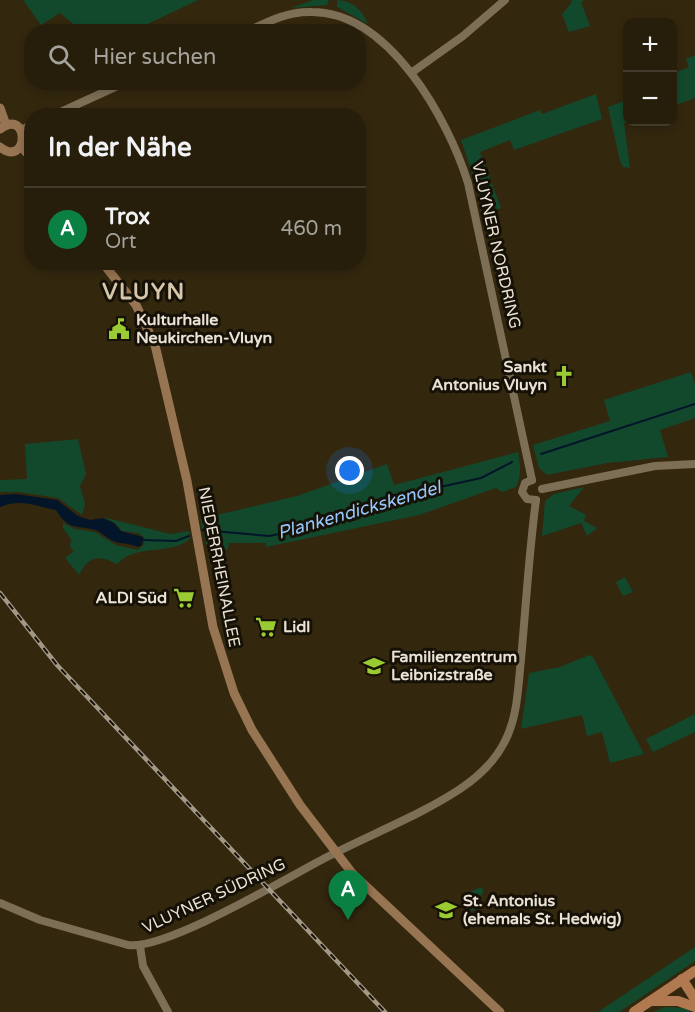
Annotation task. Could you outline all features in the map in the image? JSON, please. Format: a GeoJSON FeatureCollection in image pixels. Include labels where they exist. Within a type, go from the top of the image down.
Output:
{"type":"FeatureCollection","features":[{"type":"Feature","properties":{"kind":"main road"},"geometry":{"type":"LineString","coordinates":[[0,108],[3,127],[14,125],[21,130],[23,138],[21,146],[9,152],[0,147]]}},
{"type":"Feature","properties":{"kind":"main road"},"geometry":{"type":"LineString","coordinates":[[21,146],[24,150]]}},
{"type":"Feature","properties":{"kind":"main road","name":"NIEDERRHEINALLEE"},"geometry":{"type":"LineString","coordinates":[[108,270],[136,305],[158,353],[184,471],[213,627],[234,693],[273,763],[335,853],[379,899],[500,1012]]}},
{"type":"Feature","properties":{"kind":"main road"},"geometry":{"type":"LineString","coordinates":[[634,1012],[695,971]]}},
{"type":"Feature","properties":{"kind":"main road"},"geometry":{"type":"LineString","coordinates":[[682,979],[695,999]]}},
{"type":"Feature","properties":{"kind":"main road"},"geometry":{"type":"LineString","coordinates":[[651,1001],[678,1000],[695,1007]]}},
{"type":"Feature","properties":{"kind":"street"},"geometry":{"type":"LineString","coordinates":[[411,73],[468,32],[504,0]]}},
{"type":"Feature","properties":{"kind":"street","name":"VLUYNER NORDRING"},"geometry":{"type":"LineString","coordinates":[[264,24],[299,12],[331,14],[354,24]]}},
{"type":"Feature","properties":{"kind":"street","name":"VLUYNER NORDRING"},"geometry":{"type":"LineString","coordinates":[[366,32],[384,44],[411,73],[454,145],[468,183],[532,480]]}},
{"type":"Feature","properties":{"kind":"street"},"geometry":{"type":"LineString","coordinates":[[69,108],[109,90]]}},
{"type":"Feature","properties":{"kind":"street"},"geometry":{"type":"LineString","coordinates":[[335,853],[459,790],[486,769],[504,742],[518,692],[536,500],[542,489],[625,471],[695,464]]}},
{"type":"Feature","properties":{"kind":"street"},"geometry":{"type":"LineString","coordinates":[[536,500],[527,499],[522,492],[525,483],[532,480],[537,481],[542,489]]}},
{"type":"Feature","properties":{"kind":"street","name":"VLUYNER SÜDRING"},"geometry":{"type":"LineString","coordinates":[[0,903],[40,920],[128,945],[140,946],[215,916],[335,853]]}},
{"type":"Feature","properties":{"kind":"street"},"geometry":{"type":"LineString","coordinates":[[140,946],[143,966],[168,1012]]}},
{"type":"Feature","properties":{"kind":"green space"},"geometry":{"type":"Polygon","coordinates":[[[23,0],[198,0],[148,24],[73,24],[60,13],[40,24],[23,0]]]}},
{"type":"Feature","properties":{"kind":"green space"},"geometry":{"type":"Polygon","coordinates":[[[313,0],[329,0],[327,5],[291,8],[313,0]]]}},
{"type":"Feature","properties":{"kind":"green space"},"geometry":{"type":"Polygon","coordinates":[[[337,0],[356,7],[368,24],[337,7],[337,0]]]}},
{"type":"Feature","properties":{"kind":"green space"},"geometry":{"type":"Polygon","coordinates":[[[571,0],[584,0],[581,2],[590,26],[569,32],[562,14],[572,2],[571,0]]]}},
{"type":"Feature","properties":{"kind":"green space"},"geometry":{"type":"Polygon","coordinates":[[[695,55],[695,98],[677,105],[677,72],[689,67],[686,59],[695,55]]]}},
{"type":"Feature","properties":{"kind":"green space"},"geometry":{"type":"Polygon","coordinates":[[[596,94],[602,119],[514,150],[510,140],[480,152],[501,208],[485,211],[461,140],[540,110],[542,114],[596,94]]]}},
{"type":"Feature","properties":{"kind":"green space"},"geometry":{"type":"Polygon","coordinates":[[[623,101],[623,126],[630,168],[623,167],[620,161],[608,107],[623,101]]]}},
{"type":"Feature","properties":{"kind":"green space"},"geometry":{"type":"Polygon","coordinates":[[[691,372],[695,384],[695,418],[660,430],[668,457],[607,463],[547,475],[539,468],[533,445],[610,421],[604,400],[691,372]]]}},
{"type":"Feature","properties":{"kind":"green space"},"geometry":{"type":"Polygon","coordinates":[[[78,439],[86,474],[80,486],[85,504],[82,515],[58,498],[18,492],[0,492],[0,480],[27,479],[25,444],[78,439]]]}},
{"type":"Feature","properties":{"kind":"green space"},"geometry":{"type":"Polygon","coordinates":[[[518,452],[520,470],[518,483],[516,487],[502,492],[496,488],[419,515],[266,547],[266,543],[229,543],[228,549],[211,549],[206,544],[200,519],[297,496],[387,464],[394,485],[518,452]]]}},
{"type":"Feature","properties":{"kind":"green space"},"geometry":{"type":"Polygon","coordinates":[[[584,487],[569,506],[586,515],[584,521],[597,528],[587,536],[581,523],[542,536],[545,501],[554,494],[584,487]]]}},
{"type":"Feature","properties":{"kind":"green space"},"geometry":{"type":"Polygon","coordinates":[[[103,517],[170,534],[189,531],[190,539],[173,547],[134,554],[117,564],[99,558],[90,560],[79,575],[65,558],[74,551],[70,547],[71,539],[63,528],[63,523],[75,529],[95,532],[116,545],[138,550],[144,544],[144,537],[138,533],[122,531],[115,523],[103,517]]]}},
{"type":"Feature","properties":{"kind":"green space"},"geometry":{"type":"Polygon","coordinates":[[[625,577],[633,592],[623,596],[616,582],[625,577]]]}},
{"type":"Feature","properties":{"kind":"green space"},"geometry":{"type":"Polygon","coordinates":[[[589,655],[593,657],[644,754],[610,763],[602,732],[587,736],[582,715],[521,729],[529,673],[560,667],[589,655]]]}},
{"type":"Feature","properties":{"kind":"green space"},"geometry":{"type":"Polygon","coordinates":[[[695,714],[695,732],[653,752],[646,739],[695,714]]]}},
{"type":"Feature","properties":{"kind":"green space"},"geometry":{"type":"Polygon","coordinates":[[[481,887],[484,891],[479,898],[478,909],[471,911],[465,894],[481,887]]]}},
{"type":"Feature","properties":{"kind":"green space"},"geometry":{"type":"Polygon","coordinates":[[[695,947],[695,961],[619,1012],[598,1012],[695,947]]]}},
{"type":"Feature","properties":{"kind":"green space"},"geometry":{"type":"Polygon","coordinates":[[[664,1007],[686,1008],[690,1012],[654,1012],[664,1007]]]}},
{"type":"Feature","properties":{"kind":"water"},"geometry":{"type":"Polygon","coordinates":[[[16,494],[57,500],[78,516],[90,520],[103,518],[114,523],[121,531],[143,537],[142,545],[138,547],[116,542],[95,530],[73,526],[65,522],[56,510],[21,503],[0,507],[0,495],[16,494]]]}},
{"type":"Feature","properties":{"kind":"waterway","name":"Plankendickskendel"},"geometry":{"type":"LineString","coordinates":[[541,454],[695,404]]}},
{"type":"Feature","properties":{"kind":"waterway","name":"Plankendickskendel"},"geometry":{"type":"LineString","coordinates":[[202,530],[269,536],[284,533],[408,494],[481,478],[512,462]]}},
{"type":"Feature","properties":{"kind":"waterway","name":"Plankendickskendel"},"geometry":{"type":"LineString","coordinates":[[143,540],[176,541],[189,536]]}},
{"type":"Feature","properties":{"kind":"railway"},"geometry":{"type":"LineString","coordinates":[[0,593],[57,665],[385,1012]]}},
{"type":"Feature","properties":{"kind":"place","name":"Kulturhalle Neukirchen-Vluyn"},"geometry":{"type":"Point","coordinates":[119,329]}},
{"type":"Feature","properties":{"kind":"place","name":"Sankt Antonius Vluyn"},"geometry":{"type":"Point","coordinates":[564,376]}},
{"type":"Feature","properties":{"kind":"place","name":"ALDI Süd"},"geometry":{"type":"Point","coordinates":[184,598]}},
{"type":"Feature","properties":{"kind":"place","name":"Lidl"},"geometry":{"type":"Point","coordinates":[266,627]}},
{"type":"Feature","properties":{"kind":"place","name":"Familienzentrum Leibnizstraße"},"geometry":{"type":"Point","coordinates":[374,666]}},
{"type":"Feature","properties":{"kind":"place","name":"St. Antonius (ehemals St. Hedwig)"},"geometry":{"type":"Point","coordinates":[446,910]}},
{"type":"Feature","properties":{"kind":"place","name":"Trox"},"geometry":{"type":"Point","coordinates":[348,920]}},
{"type":"Feature","properties":{"kind":"district","name":"VLUYN"},"geometry":{"type":"Point","coordinates":[144,292]}}]}
